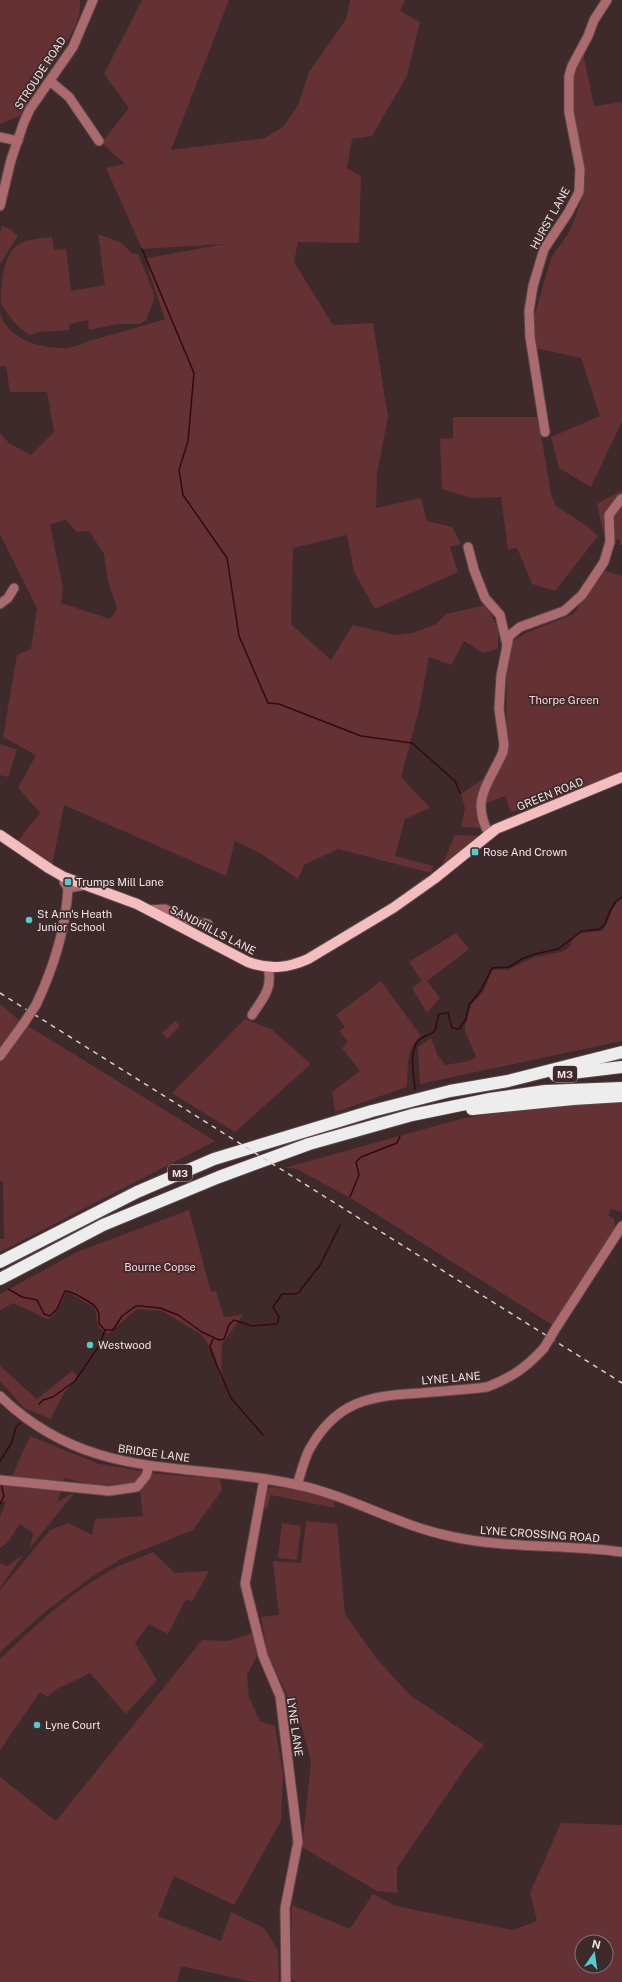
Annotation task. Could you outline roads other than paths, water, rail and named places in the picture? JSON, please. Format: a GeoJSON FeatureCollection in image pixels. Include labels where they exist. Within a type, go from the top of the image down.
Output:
{"type":"FeatureCollection","features":[{"type":"Feature","properties":{"kind":"highway"},"geometry":{"type":"LineString","coordinates":[[508,1080],[622,1052]]}},
{"type":"Feature","properties":{"kind":"highway","name":"M3"},"geometry":{"type":"LineString","coordinates":[[0,1262],[137,1192],[214,1159],[372,1111],[450,1091],[508,1080],[622,1067]]}},
{"type":"Feature","properties":{"kind":"highway","name":"M3"},"geometry":{"type":"LineString","coordinates":[[0,1278],[103,1225],[218,1177],[310,1144],[429,1111],[570,1086],[622,1080]]}},
{"type":"Feature","properties":{"kind":"highway"},"geometry":{"type":"LineString","coordinates":[[545,1091],[622,1088]]}},
{"type":"Feature","properties":{"kind":"highway"},"geometry":{"type":"LineString","coordinates":[[429,1111],[471,1110],[573,1099],[622,1096]]}},
{"type":"Feature","properties":{"kind":"main road","name":"GREEN ROAD"},"geometry":{"type":"LineString","coordinates":[[434,879],[488,834],[513,822],[622,777]]}},
{"type":"Feature","properties":{"kind":"main road","name":"SANDHILLS LANE"},"geometry":{"type":"LineString","coordinates":[[0,835],[30,856],[64,876],[148,910],[234,956],[257,966],[268,968],[293,965],[308,959],[393,908],[434,879]]}},
{"type":"Feature","properties":{"kind":"street","name":"STROUDE ROAD"},"geometry":{"type":"LineString","coordinates":[[0,206],[18,141],[30,109],[72,47],[93,0]]}},
{"type":"Feature","properties":{"kind":"street","name":"HURST LANE"},"geometry":{"type":"LineString","coordinates":[[545,432],[530,337],[529,311],[533,286],[544,249],[568,213],[579,192],[580,169],[569,112],[569,76],[572,66],[588,36],[594,20],[607,0]]}},
{"type":"Feature","properties":{"kind":"street"},"geometry":{"type":"LineString","coordinates":[[50,81],[69,97],[99,141]]}},
{"type":"Feature","properties":{"kind":"street"},"geometry":{"type":"LineString","coordinates":[[0,137],[18,141]]}},
{"type":"Feature","properties":{"kind":"street"},"geometry":{"type":"LineString","coordinates":[[488,834],[481,814],[480,800],[503,752],[504,744],[499,709],[501,676],[509,636],[520,627],[564,611],[582,594],[604,562],[610,542],[609,515],[621,499]]}},
{"type":"Feature","properties":{"kind":"street"},"geometry":{"type":"LineString","coordinates":[[468,547],[474,570],[485,598],[500,616],[507,645]]}},
{"type":"Feature","properties":{"kind":"street"},"geometry":{"type":"LineString","coordinates":[[0,604],[8,598],[14,588]]}},
{"type":"Feature","properties":{"kind":"street"},"geometry":{"type":"LineString","coordinates":[[0,1056],[36,1005],[44,988],[54,958],[68,888],[65,886],[64,876]]}},
{"type":"Feature","properties":{"kind":"street"},"geometry":{"type":"LineString","coordinates":[[68,888],[86,885]]}},
{"type":"Feature","properties":{"kind":"street"},"geometry":{"type":"LineString","coordinates":[[148,910],[165,909],[188,920],[208,924]]}},
{"type":"Feature","properties":{"kind":"street"},"geometry":{"type":"LineString","coordinates":[[252,1015],[268,990],[271,978],[268,968]]}},
{"type":"Feature","properties":{"kind":"street","name":"LYNE LANE"},"geometry":{"type":"LineString","coordinates":[[297,1484],[309,1451],[320,1433],[335,1417],[351,1406],[380,1396],[487,1387],[501,1382],[520,1371],[544,1348],[622,1226]]}},
{"type":"Feature","properties":{"kind":"street","name":"BRIDGE LANE"},"geometry":{"type":"LineString","coordinates":[[0,1396],[32,1424],[71,1446],[118,1461],[297,1484]]}},
{"type":"Feature","properties":{"kind":"street"},"geometry":{"type":"LineString","coordinates":[[1,1480],[109,1492],[137,1487],[146,1476],[149,1466]]}},
{"type":"Feature","properties":{"kind":"street","name":"LYNE LANE"},"geometry":{"type":"LineString","coordinates":[[264,1480],[245,1584],[263,1656],[280,1696],[298,1842],[285,1908],[286,1982]]}},
{"type":"Feature","properties":{"kind":"street","name":"LYNE CROSSING ROAD"},"geometry":{"type":"LineString","coordinates":[[297,1484],[341,1497],[427,1531],[461,1539],[492,1544],[584,1547],[622,1552]]}},
{"type":"Feature","properties":{"kind":"waterway"},"geometry":{"type":"LineString","coordinates":[[142,249],[194,373],[188,441],[179,470],[183,495],[227,558],[239,636],[268,703],[279,704],[361,736],[412,743],[455,781],[460,793]]}},
{"type":"Feature","properties":{"kind":"waterway"},"geometry":{"type":"LineString","coordinates":[[415,1089],[412,1064],[414,1050],[422,1037],[435,1031],[439,1014],[448,1013],[452,1028],[459,1029],[466,1019],[469,1005],[481,990],[492,968],[509,967],[522,959],[535,954],[558,949],[582,931],[600,929],[605,924],[616,901],[622,897]]}},
{"type":"Feature","properties":{"kind":"waterway"},"geometry":{"type":"LineString","coordinates":[[350,1197],[359,1175],[356,1162],[361,1157],[397,1143],[400,1136]]}},
{"type":"Feature","properties":{"kind":"waterway"},"geometry":{"type":"LineString","coordinates":[[105,1330],[113,1330],[122,1316],[136,1306],[160,1308],[178,1315],[202,1332],[219,1340],[224,1339],[229,1325],[234,1320],[252,1326],[277,1324],[279,1317],[273,1307],[282,1294],[296,1294],[299,1292],[320,1265],[340,1225]]}},
{"type":"Feature","properties":{"kind":"waterway"},"geometry":{"type":"LineString","coordinates":[[8,1289],[22,1297],[37,1300],[44,1314],[50,1316],[57,1309],[65,1291],[68,1291],[87,1301],[97,1309],[99,1313],[99,1324],[105,1330]]}},
{"type":"Feature","properties":{"kind":"waterway"},"geometry":{"type":"LineString","coordinates":[[39,1404],[43,1400],[53,1397],[75,1381],[99,1346],[105,1330]]}},
{"type":"Feature","properties":{"kind":"waterway"},"geometry":{"type":"LineString","coordinates":[[213,1339],[210,1346],[213,1356],[231,1398],[263,1435]]}},
{"type":"Feature","properties":{"kind":"waterway"},"geometry":{"type":"LineString","coordinates":[[0,1461],[12,1442],[16,1427],[20,1423]]}},
{"type":"Feature","properties":{"kind":"waterway"},"geometry":{"type":"LineString","coordinates":[[0,1504],[4,1496],[1,1484]]}},
{"type":"Feature","properties":{"kind":"railway"},"geometry":{"type":"LineString","coordinates":[[0,993],[622,1383]]}},
{"type":"Feature","properties":{"kind":"place","name":"Rose And Crown"},"geometry":{"type":"Point","coordinates":[475,852]}},
{"type":"Feature","properties":{"kind":"place","name":"Trumps Mill Lane"},"geometry":{"type":"Point","coordinates":[68,882]}},
{"type":"Feature","properties":{"kind":"place","name":"St Ann's Heath Junior School"},"geometry":{"type":"Point","coordinates":[29,920]}},
{"type":"Feature","properties":{"kind":"place","name":"Westwood"},"geometry":{"type":"Point","coordinates":[90,1345]}},
{"type":"Feature","properties":{"kind":"place","name":"Lyne Court"},"geometry":{"type":"Point","coordinates":[37,1725]}},
{"type":"Feature","properties":{"kind":"park label","name":"Thorpe Green"},"geometry":{"type":"Point","coordinates":[564,700]}},
{"type":"Feature","properties":{"kind":"park label","name":"Bourne Copse"},"geometry":{"type":"Point","coordinates":[160,1267]}}]}
